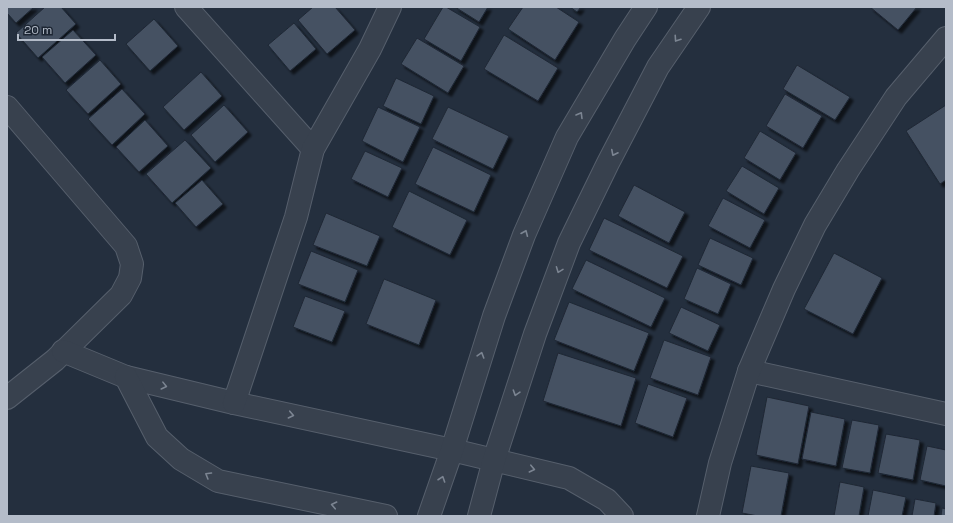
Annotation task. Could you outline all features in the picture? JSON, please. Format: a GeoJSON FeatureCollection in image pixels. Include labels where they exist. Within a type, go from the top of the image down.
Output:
{"type":"FeatureCollection","features":[{"type":"Feature","properties":{"kind":"street"},"geometry":{"type":"LineString","coordinates":[[186,7],[313,149]]}},
{"type":"Feature","properties":{"kind":"street"},"geometry":{"type":"LineString","coordinates":[[234,403],[296,216],[313,149],[370,49],[390,7]]}},
{"type":"Feature","properties":{"kind":"street"},"geometry":{"type":"LineString","coordinates":[[429,516],[452,450],[494,316],[524,235],[567,137],[625,39],[646,7]]}},
{"type":"Feature","properties":{"kind":"street"},"geometry":{"type":"LineString","coordinates":[[478,516],[494,460],[535,334],[569,243],[608,163],[658,67],[699,7]]}},
{"type":"Feature","properties":{"kind":"street"},"geometry":{"type":"LineString","coordinates":[[708,516],[720,463],[749,371],[784,289],[814,225],[896,97],[946,38]]}},
{"type":"Feature","properties":{"kind":"street"},"geometry":{"type":"LineString","coordinates":[[7,107],[126,246],[132,264],[130,278],[121,295],[55,360],[7,398]]}},
{"type":"Feature","properties":{"kind":"street"},"geometry":{"type":"LineString","coordinates":[[63,352],[126,377],[234,403],[452,450],[569,478],[607,500],[622,516]]}},
{"type":"Feature","properties":{"kind":"street"},"geometry":{"type":"LineString","coordinates":[[749,371],[946,414]]}},
{"type":"Feature","properties":{"kind":"street"},"geometry":{"type":"LineString","coordinates":[[126,377],[157,437],[181,459],[218,481],[386,516]]}},
{"type":"Feature","properties":{"kind":"building"},"geometry":{"type":"Polygon","coordinates":[[[7,7],[34,7],[16,23],[7,13],[7,7]]]}},
{"type":"Feature","properties":{"kind":"building"},"geometry":{"type":"Polygon","coordinates":[[[45,7],[61,7],[76,24],[38,58],[16,33],[45,7]]]}},
{"type":"Feature","properties":{"kind":"building"},"geometry":{"type":"Polygon","coordinates":[[[313,7],[335,7],[355,30],[327,54],[298,20],[313,7]]]}},
{"type":"Feature","properties":{"kind":"building"},"geometry":{"type":"Polygon","coordinates":[[[443,7],[446,7],[480,27],[461,61],[424,39],[443,7]]]}},
{"type":"Feature","properties":{"kind":"building"},"geometry":{"type":"Polygon","coordinates":[[[455,7],[488,7],[479,22],[455,7]]]}},
{"type":"Feature","properties":{"kind":"building"},"geometry":{"type":"Polygon","coordinates":[[[523,7],[556,7],[579,22],[555,60],[508,29],[523,7]]]}},
{"type":"Feature","properties":{"kind":"building"},"geometry":{"type":"Polygon","coordinates":[[[570,7],[581,7],[577,12],[570,7]]]}},
{"type":"Feature","properties":{"kind":"building"},"geometry":{"type":"Polygon","coordinates":[[[870,7],[917,7],[898,30],[870,7]]]}},
{"type":"Feature","properties":{"kind":"building"},"geometry":{"type":"Polygon","coordinates":[[[154,19],[178,46],[150,71],[126,44],[154,19]]]}},
{"type":"Feature","properties":{"kind":"building"},"geometry":{"type":"Polygon","coordinates":[[[294,23],[316,49],[290,71],[268,45],[294,23]]]}},
{"type":"Feature","properties":{"kind":"building"},"geometry":{"type":"Polygon","coordinates":[[[73,30],[96,55],[65,83],[42,57],[73,30]]]}},
{"type":"Feature","properties":{"kind":"building"},"geometry":{"type":"Polygon","coordinates":[[[504,35],[558,68],[538,101],[484,69],[504,35]]]}},
{"type":"Feature","properties":{"kind":"building"},"geometry":{"type":"Polygon","coordinates":[[[417,38],[464,66],[448,93],[401,64],[417,38]]]}},
{"type":"Feature","properties":{"kind":"building"},"geometry":{"type":"Polygon","coordinates":[[[100,60],[121,84],[88,114],[66,90],[100,60]]]}},
{"type":"Feature","properties":{"kind":"building"},"geometry":{"type":"Polygon","coordinates":[[[797,65],[850,97],[835,120],[783,89],[797,65]]]}},
{"type":"Feature","properties":{"kind":"building"},"geometry":{"type":"Polygon","coordinates":[[[201,72],[222,96],[184,130],[163,107],[201,72]]]}},
{"type":"Feature","properties":{"kind":"building"},"geometry":{"type":"Polygon","coordinates":[[[396,78],[434,96],[421,124],[383,106],[396,78]]]}},
{"type":"Feature","properties":{"kind":"building"},"geometry":{"type":"Polygon","coordinates":[[[122,89],[145,114],[112,145],[88,119],[122,89]]]}},
{"type":"Feature","properties":{"kind":"building"},"geometry":{"type":"Polygon","coordinates":[[[785,94],[822,116],[803,148],[766,126],[785,94]]]}},
{"type":"Feature","properties":{"kind":"building"},"geometry":{"type":"Polygon","coordinates":[[[224,105],[248,132],[215,162],[191,135],[224,105]]]}},
{"type":"Feature","properties":{"kind":"building"},"geometry":{"type":"Polygon","coordinates":[[[946,105],[946,180],[940,184],[906,131],[946,105]]]}},
{"type":"Feature","properties":{"kind":"building"},"geometry":{"type":"Polygon","coordinates":[[[378,107],[420,127],[403,162],[362,141],[378,107]]]}},
{"type":"Feature","properties":{"kind":"building"},"geometry":{"type":"Polygon","coordinates":[[[448,107],[509,136],[493,169],[432,139],[448,107]]]}},
{"type":"Feature","properties":{"kind":"building"},"geometry":{"type":"Polygon","coordinates":[[[145,120],[168,146],[139,172],[116,147],[145,120]]]}},
{"type":"Feature","properties":{"kind":"building"},"geometry":{"type":"Polygon","coordinates":[[[760,131],[796,153],[780,180],[744,158],[760,131]]]}},
{"type":"Feature","properties":{"kind":"building"},"geometry":{"type":"Polygon","coordinates":[[[185,140],[211,168],[172,203],[146,174],[185,140]]]}},
{"type":"Feature","properties":{"kind":"building"},"geometry":{"type":"Polygon","coordinates":[[[433,147],[491,175],[474,212],[415,184],[433,147]]]}},
{"type":"Feature","properties":{"kind":"building"},"geometry":{"type":"Polygon","coordinates":[[[365,151],[402,168],[388,197],[351,179],[365,151]]]}},
{"type":"Feature","properties":{"kind":"building"},"geometry":{"type":"Polygon","coordinates":[[[742,166],[779,188],[764,214],[726,191],[742,166]]]}},
{"type":"Feature","properties":{"kind":"building"},"geometry":{"type":"Polygon","coordinates":[[[202,180],[223,204],[196,227],[175,203],[202,180]]]}},
{"type":"Feature","properties":{"kind":"building"},"geometry":{"type":"Polygon","coordinates":[[[634,185],[685,212],[669,243],[618,216],[634,185]]]}},
{"type":"Feature","properties":{"kind":"building"},"geometry":{"type":"Polygon","coordinates":[[[409,191],[467,220],[450,255],[392,227],[409,191]]]}},
{"type":"Feature","properties":{"kind":"building"},"geometry":{"type":"Polygon","coordinates":[[[723,198],[765,220],[750,248],[708,226],[723,198]]]}},
{"type":"Feature","properties":{"kind":"building"},"geometry":{"type":"Polygon","coordinates":[[[326,213],[380,236],[367,266],[313,245],[326,213]]]}},
{"type":"Feature","properties":{"kind":"building"},"geometry":{"type":"Polygon","coordinates":[[[604,218],[683,256],[667,288],[589,250],[604,218]]]}},
{"type":"Feature","properties":{"kind":"building"},"geometry":{"type":"Polygon","coordinates":[[[710,238],[753,258],[741,285],[698,265],[710,238]]]}},
{"type":"Feature","properties":{"kind":"building"},"geometry":{"type":"Polygon","coordinates":[[[311,251],[358,270],[345,302],[298,284],[311,251]]]}},
{"type":"Feature","properties":{"kind":"building"},"geometry":{"type":"Polygon","coordinates":[[[834,253],[882,278],[853,334],[804,309],[834,253]]]}},
{"type":"Feature","properties":{"kind":"building"},"geometry":{"type":"Polygon","coordinates":[[[586,260],[665,298],[651,327],[572,289],[586,260]]]}},
{"type":"Feature","properties":{"kind":"building"},"geometry":{"type":"Polygon","coordinates":[[[697,268],[731,284],[718,314],[684,299],[697,268]]]}},
{"type":"Feature","properties":{"kind":"building"},"geometry":{"type":"Polygon","coordinates":[[[384,279],[436,300],[419,345],[366,324],[384,279]]]}},
{"type":"Feature","properties":{"kind":"building"},"geometry":{"type":"Polygon","coordinates":[[[305,296],[345,311],[332,342],[293,327],[305,296]]]}},
{"type":"Feature","properties":{"kind":"building"},"geometry":{"type":"Polygon","coordinates":[[[569,302],[649,333],[634,371],[554,340],[569,302]]]}},
{"type":"Feature","properties":{"kind":"building"},"geometry":{"type":"Polygon","coordinates":[[[681,307],[720,325],[708,351],[669,333],[681,307]]]}},
{"type":"Feature","properties":{"kind":"building"},"geometry":{"type":"Polygon","coordinates":[[[664,340],[711,357],[698,395],[650,378],[664,340]]]}},
{"type":"Feature","properties":{"kind":"building"},"geometry":{"type":"Polygon","coordinates":[[[558,353],[636,378],[621,426],[543,401],[558,353]]]}},
{"type":"Feature","properties":{"kind":"building"},"geometry":{"type":"Polygon","coordinates":[[[648,384],[687,398],[673,437],[635,423],[648,384]]]}},
{"type":"Feature","properties":{"kind":"building"},"geometry":{"type":"Polygon","coordinates":[[[767,397],[809,406],[798,464],[756,455],[767,397]]]}},
{"type":"Feature","properties":{"kind":"building"},"geometry":{"type":"Polygon","coordinates":[[[811,412],[845,419],[836,466],[802,459],[811,412]]]}},
{"type":"Feature","properties":{"kind":"building"},"geometry":{"type":"Polygon","coordinates":[[[852,420],[879,425],[870,473],[842,468],[852,420]]]}},
{"type":"Feature","properties":{"kind":"building"},"geometry":{"type":"Polygon","coordinates":[[[886,434],[920,440],[913,480],[878,473],[886,434]]]}},
{"type":"Feature","properties":{"kind":"building"},"geometry":{"type":"Polygon","coordinates":[[[927,446],[946,450],[946,486],[920,480],[927,446]]]}},
{"type":"Feature","properties":{"kind":"building"},"geometry":{"type":"Polygon","coordinates":[[[751,466],[789,473],[781,516],[758,516],[742,513],[751,466]]]}},
{"type":"Feature","properties":{"kind":"building"},"geometry":{"type":"Polygon","coordinates":[[[840,482],[864,487],[859,516],[834,516],[840,482]]]}},
{"type":"Feature","properties":{"kind":"building"},"geometry":{"type":"Polygon","coordinates":[[[873,490],[906,497],[902,516],[868,516],[873,490]]]}},
{"type":"Feature","properties":{"kind":"building"},"geometry":{"type":"Polygon","coordinates":[[[915,499],[936,503],[934,516],[912,516],[915,499]]]}},
{"type":"Feature","properties":{"kind":"building"},"geometry":{"type":"Polygon","coordinates":[[[942,508],[946,509],[946,516],[941,516],[942,508]]]}}]}
